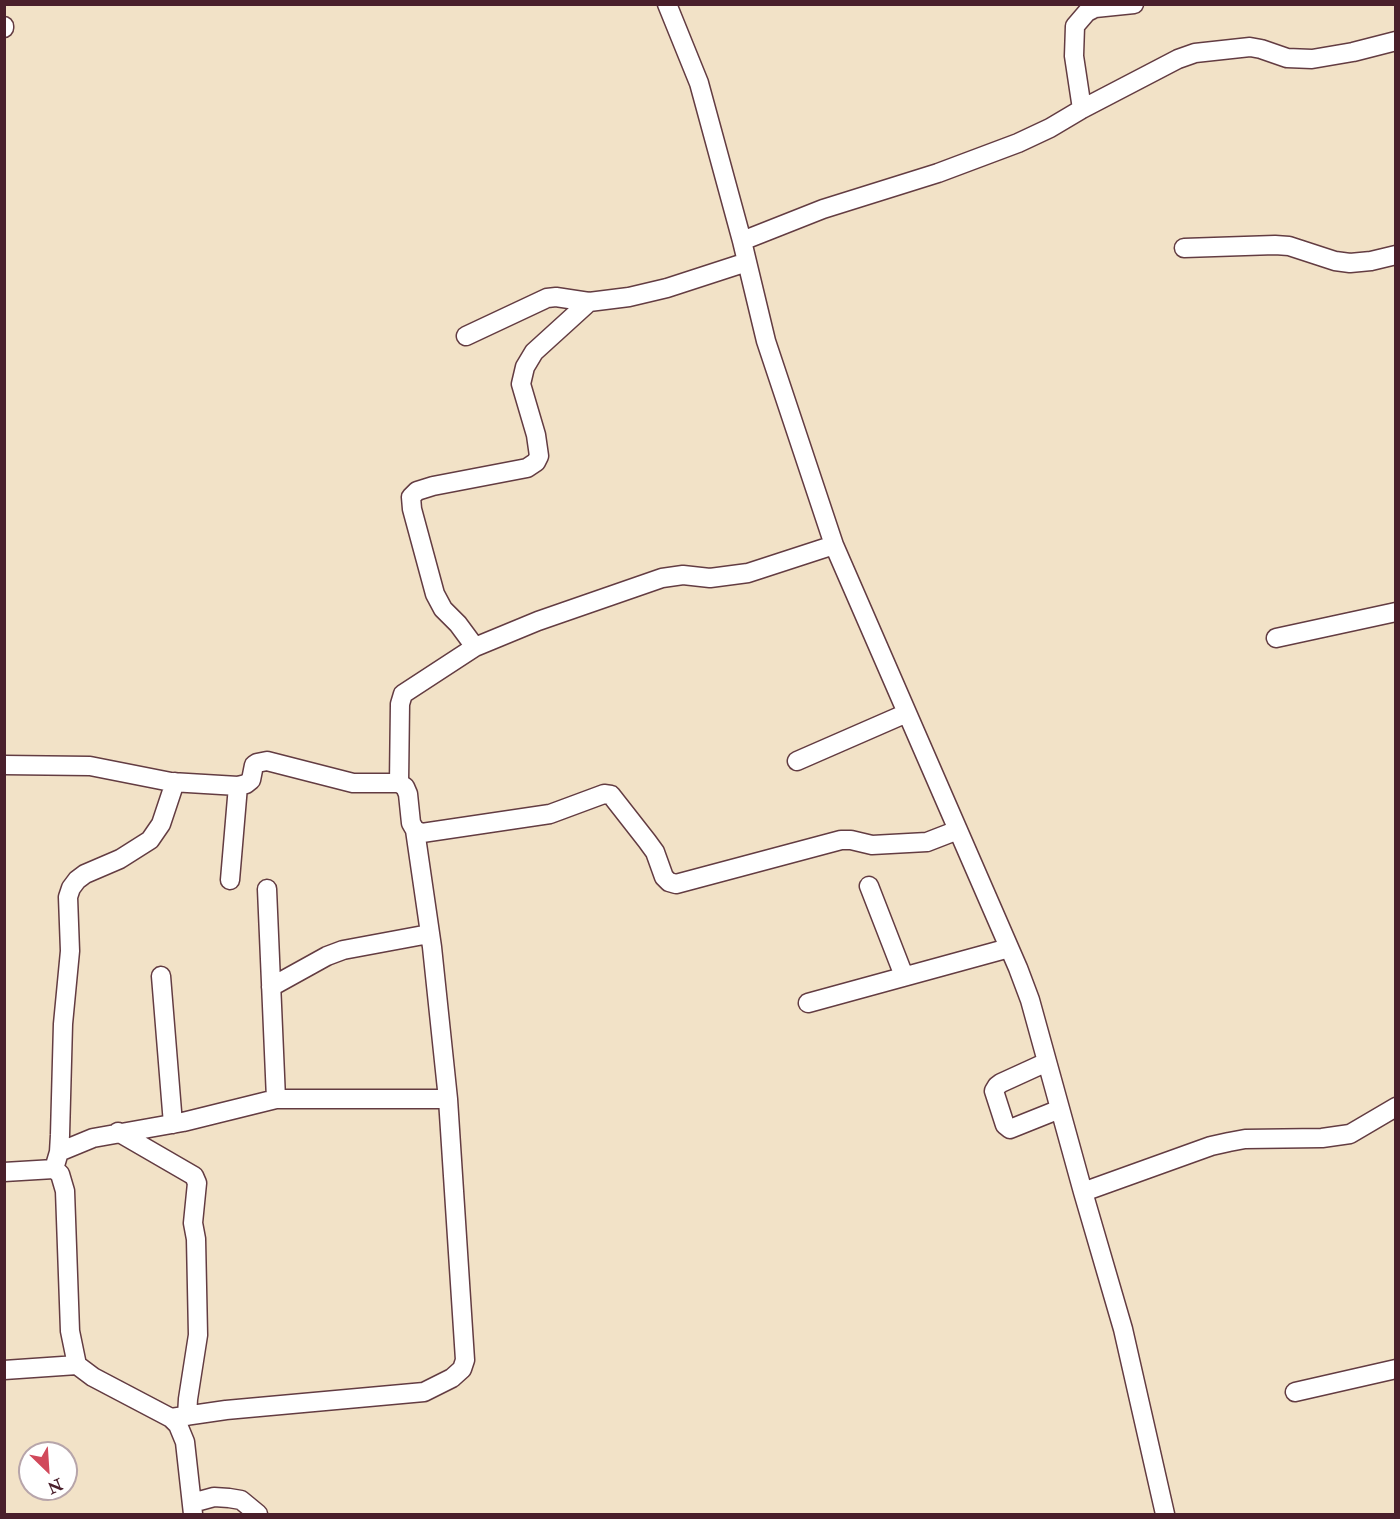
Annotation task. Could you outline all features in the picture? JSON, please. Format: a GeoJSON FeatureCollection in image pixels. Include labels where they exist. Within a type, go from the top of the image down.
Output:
{"type":"FeatureCollection","features":[{"type":"Feature","properties":{"kind":"street"},"geometry":{"type":"LineString","coordinates":[[667,4],[699,83],[772,362],[834,545],[1030,1000],[1124,1329],[1165,1515]]}},
{"type":"Feature","properties":{"kind":"street"},"geometry":{"type":"LineString","coordinates":[[1082,109],[1074,56],[1075,26],[1087,12],[1095,8],[1134,4]]}},
{"type":"Feature","properties":{"kind":"street"},"geometry":{"type":"LineString","coordinates":[[742,241],[824,209],[969,162],[1038,134],[1178,59],[1195,53],[1250,47],[1287,58],[1312,59],[1353,52],[1395,41]]}},
{"type":"Feature","properties":{"kind":"street"},"geometry":{"type":"LineString","coordinates":[[1184,248],[1289,246],[1335,261],[1350,263],[1395,255]]}},
{"type":"Feature","properties":{"kind":"street"},"geometry":{"type":"LineString","coordinates":[[466,336],[547,298],[604,302],[647,294],[747,262]]}},
{"type":"Feature","properties":{"kind":"street"},"geometry":{"type":"LineString","coordinates":[[475,646],[463,629],[443,609],[435,594],[412,510],[411,497],[417,491],[433,486],[527,468],[536,462],[539,456],[538,445],[521,384],[525,367],[534,352],[589,302]]}},
{"type":"Feature","properties":{"kind":"street"},"geometry":{"type":"LineString","coordinates":[[399,783],[400,704],[403,694],[475,646],[538,621],[662,578],[683,575],[710,578],[748,573],[834,545]]}},
{"type":"Feature","properties":{"kind":"street"},"geometry":{"type":"LineString","coordinates":[[1276,638],[1395,612]]}},
{"type":"Feature","properties":{"kind":"street"},"geometry":{"type":"LineString","coordinates":[[797,761],[907,713]]}},
{"type":"Feature","properties":{"kind":"street"},"geometry":{"type":"LineString","coordinates":[[4,765],[90,766],[176,782],[238,786],[251,780],[254,765],[267,761],[353,783],[399,783],[405,787],[408,794],[411,823],[415,830],[448,1099],[465,1360],[462,1369],[452,1378],[424,1392],[226,1410],[179,1417],[93,1377],[77,1365],[4,1370]]}},
{"type":"Feature","properties":{"kind":"street"},"geometry":{"type":"LineString","coordinates":[[77,1365],[69,1322],[65,1191],[57,1161],[63,1023],[70,951],[68,897],[77,880],[140,848],[150,840],[161,824],[176,782]]}},
{"type":"Feature","properties":{"kind":"street"},"geometry":{"type":"LineString","coordinates":[[230,880],[238,786]]}},
{"type":"Feature","properties":{"kind":"street"},"geometry":{"type":"LineString","coordinates":[[415,830],[422,833],[433,832],[550,814],[604,794],[610,795],[651,846],[664,877],[676,884],[841,840],[872,844],[927,842],[958,830]]}},
{"type":"Feature","properties":{"kind":"street"},"geometry":{"type":"LineString","coordinates":[[869,886],[904,976]]}},
{"type":"Feature","properties":{"kind":"street"},"geometry":{"type":"LineString","coordinates":[[267,889],[276,1099]]}},
{"type":"Feature","properties":{"kind":"street"},"geometry":{"type":"LineString","coordinates":[[271,987],[327,956],[343,950],[429,934]]}},
{"type":"Feature","properties":{"kind":"street"},"geometry":{"type":"LineString","coordinates":[[808,1003],[1009,948]]}},
{"type":"Feature","properties":{"kind":"street"},"geometry":{"type":"LineString","coordinates":[[160,976],[173,1124]]}},
{"type":"Feature","properties":{"kind":"street"},"geometry":{"type":"LineString","coordinates":[[1047,1062],[1001,1083],[994,1091],[1005,1125],[1010,1129],[1060,1109]]}},
{"type":"Feature","properties":{"kind":"street"},"geometry":{"type":"LineString","coordinates":[[4,1172],[57,1161],[84,1141],[118,1132],[173,1124],[276,1099],[448,1099]]}},
{"type":"Feature","properties":{"kind":"street"},"geometry":{"type":"LineString","coordinates":[[1083,1192],[1211,1146],[1229,1142],[1245,1139],[1322,1138],[1350,1134],[1395,1107]]}},
{"type":"Feature","properties":{"kind":"street"},"geometry":{"type":"LineString","coordinates":[[118,1132],[194,1176],[197,1183],[193,1223],[196,1239],[198,1335],[188,1399],[179,1417],[178,1425],[185,1442],[193,1509],[214,1497],[230,1498],[241,1500],[258,1515]]}},
{"type":"Feature","properties":{"kind":"street"},"geometry":{"type":"LineString","coordinates":[[1295,1392],[1395,1369]]}}]}
